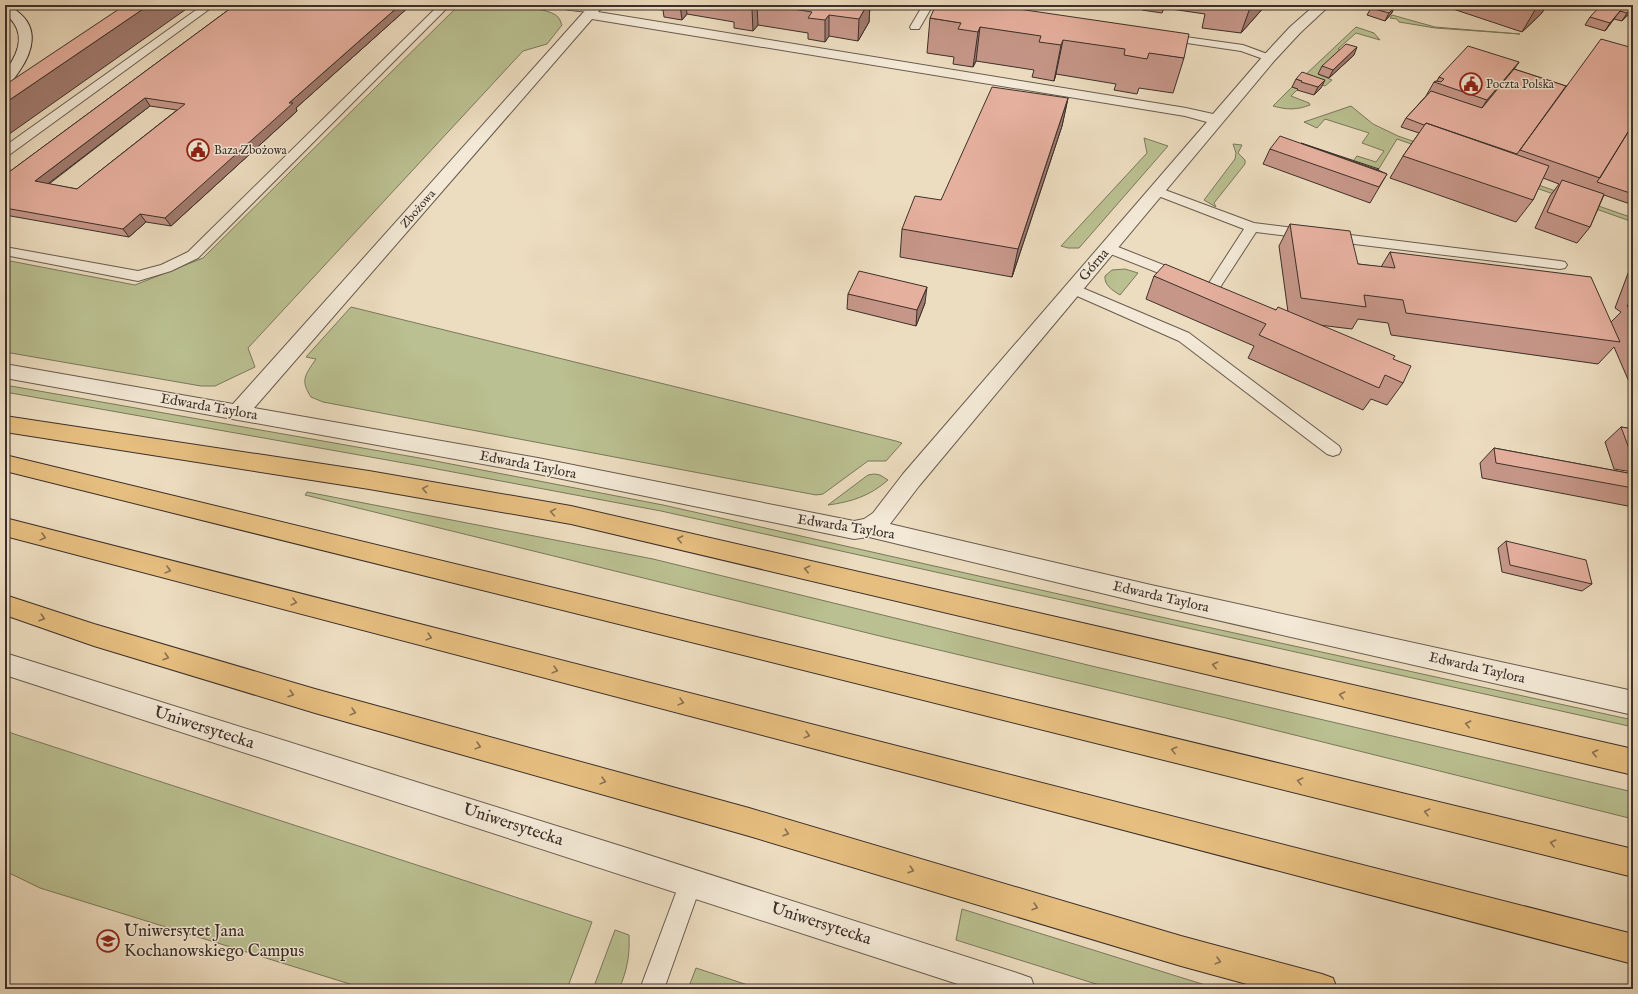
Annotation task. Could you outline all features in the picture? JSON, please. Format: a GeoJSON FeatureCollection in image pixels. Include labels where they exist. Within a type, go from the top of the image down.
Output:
{"type":"FeatureCollection","features":[{"type":"Feature","properties":{"kind":"highway"},"geometry":{"type":"LineString","coordinates":[[5,424],[369,480],[571,515],[1633,762]]}},
{"type":"Feature","properties":{"kind":"highway"},"geometry":{"type":"LineString","coordinates":[[5,463],[1633,863]]}},
{"type":"Feature","properties":{"kind":"highway"},"geometry":{"type":"LineString","coordinates":[[5,527],[1633,949]]}},
{"type":"Feature","properties":{"kind":"highway"},"geometry":{"type":"LineString","coordinates":[[5,606],[94,635],[308,699],[749,822],[1181,951],[1322,989]]}},
{"type":"Feature","properties":{"kind":"street","name":"Górna"},"geometry":{"type":"LineString","coordinates":[[869,528],[881,519],[911,480],[1157,192],[1269,58],[1295,30],[1323,5]]}},
{"type":"Feature","properties":{"kind":"street"},"geometry":{"type":"LineString","coordinates":[[5,8],[20,21],[26,32],[26,44],[21,60],[5,80]]}},
{"type":"Feature","properties":{"kind":"street"},"geometry":{"type":"LineString","coordinates":[[593,10],[1186,112],[1217,120]]}},
{"type":"Feature","properties":{"kind":"street","name":"Zbożowa"},"geometry":{"type":"LineString","coordinates":[[238,412],[593,10]]}},
{"type":"Feature","properties":{"kind":"street","name":"Edwarda Taylora"},"geometry":{"type":"LineString","coordinates":[[5,371],[538,466],[854,530],[869,528],[1151,595],[1633,703]]}},
{"type":"Feature","properties":{"kind":"street","name":"Uniwersytecka"},"geometry":{"type":"LineString","coordinates":[[5,664],[691,882],[1020,989]]}},
{"type":"Feature","properties":{"kind":"lane"},"geometry":{"type":"LineString","coordinates":[[5,152],[210,5]]}},
{"type":"Feature","properties":{"kind":"lane"},"geometry":{"type":"LineString","coordinates":[[5,250],[138,276],[166,268],[193,255],[445,5]]}},
{"type":"Feature","properties":{"kind":"lane"},"geometry":{"type":"LineString","coordinates":[[560,5],[593,10]]}},
{"type":"Feature","properties":{"kind":"lane"},"geometry":{"type":"LineString","coordinates":[[915,27],[928,5]]}},
{"type":"Feature","properties":{"kind":"lane"},"geometry":{"type":"LineString","coordinates":[[1156,36],[1243,48],[1269,58]]}},
{"type":"Feature","properties":{"kind":"lane"},"geometry":{"type":"LineString","coordinates":[[1157,192],[1252,227],[1560,265]]}},
{"type":"Feature","properties":{"kind":"lane"},"geometry":{"type":"LineString","coordinates":[[1108,248],[1212,289],[1252,227]]}},
{"type":"Feature","properties":{"kind":"lane"},"geometry":{"type":"LineString","coordinates":[[1073,289],[1184,337],[1333,450]]}},
{"type":"Feature","properties":{"kind":"lane"},"geometry":{"type":"LineString","coordinates":[[652,989],[691,882]]}},
{"type":"Feature","properties":{"kind":"green space"},"geometry":{"type":"Polygon","coordinates":[[[459,5],[527,7],[551,13],[558,17],[562,25],[547,44],[523,51],[248,348],[255,367],[215,386],[201,386],[5,352],[5,260],[135,285],[203,258],[459,5]]]}},
{"type":"Feature","properties":{"kind":"green space"},"geometry":{"type":"Polygon","coordinates":[[[1392,15],[1435,27],[1520,34],[1435,28],[1399,22],[1397,19],[1390,18],[1392,15]]]}},
{"type":"Feature","properties":{"kind":"green space"},"geometry":{"type":"Polygon","coordinates":[[[1356,27],[1374,33],[1380,40],[1356,33],[1338,49],[1342,51],[1318,74],[1332,80],[1325,86],[1302,78],[1356,27]]]}},
{"type":"Feature","properties":{"kind":"green space"},"geometry":{"type":"Polygon","coordinates":[[[1292,87],[1298,89],[1291,96],[1309,103],[1310,105],[1292,109],[1273,106],[1292,87]]]}},
{"type":"Feature","properties":{"kind":"green space"},"geometry":{"type":"Polygon","coordinates":[[[1351,106],[1373,124],[1398,136],[1633,218],[1633,222],[1397,139],[1375,175],[1349,166],[1357,156],[1376,162],[1384,151],[1362,143],[1369,133],[1325,119],[1317,128],[1304,122],[1351,106]]]}},
{"type":"Feature","properties":{"kind":"green space"},"geometry":{"type":"Polygon","coordinates":[[[1144,138],[1168,146],[1079,248],[1068,248],[1061,246],[1147,153],[1144,138]]]}},
{"type":"Feature","properties":{"kind":"green space"},"geometry":{"type":"Polygon","coordinates":[[[1233,144],[1242,145],[1238,153],[1245,160],[1245,164],[1214,203],[1216,207],[1204,200],[1235,159],[1236,153],[1233,144]]]}},
{"type":"Feature","properties":{"kind":"green space"},"geometry":{"type":"Polygon","coordinates":[[[1125,269],[1138,273],[1120,295],[1107,285],[1105,276],[1112,270],[1125,269]]]}},
{"type":"Feature","properties":{"kind":"green space"},"geometry":{"type":"Polygon","coordinates":[[[351,307],[902,443],[886,461],[868,461],[823,494],[816,495],[323,402],[311,397],[306,386],[305,378],[316,359],[306,357],[351,307]]]}},
{"type":"Feature","properties":{"kind":"green space"},"geometry":{"type":"Polygon","coordinates":[[[5,385],[425,459],[663,505],[1152,615],[1633,720],[1633,727],[661,511],[421,466],[5,392],[5,385]]]}},
{"type":"Feature","properties":{"kind":"green space"},"geometry":{"type":"Polygon","coordinates":[[[868,475],[880,475],[888,480],[881,486],[860,497],[845,502],[828,505],[868,475]]]}},
{"type":"Feature","properties":{"kind":"green space"},"geometry":{"type":"Polygon","coordinates":[[[307,492],[653,559],[1096,667],[1633,792],[1633,819],[1226,718],[884,637],[305,495],[307,492]]]}},
{"type":"Feature","properties":{"kind":"green space"},"geometry":{"type":"Polygon","coordinates":[[[5,731],[592,922],[567,989],[366,989],[40,888],[5,871],[5,731]]]}},
{"type":"Feature","properties":{"kind":"green space"},"geometry":{"type":"Polygon","coordinates":[[[962,909],[1218,989],[1112,989],[956,940],[962,909]]]}},
{"type":"Feature","properties":{"kind":"green space"},"geometry":{"type":"Polygon","coordinates":[[[615,930],[629,935],[627,963],[622,982],[619,989],[593,989],[615,930]]]}},
{"type":"Feature","properties":{"kind":"green space"},"geometry":{"type":"Polygon","coordinates":[[[696,968],[760,989],[688,989],[696,968]]]}},
{"type":"Feature","properties":{"kind":"building"},"geometry":{"type":"Polygon","coordinates":[[[125,5],[149,5],[5,103],[5,85],[125,5]]]}},
{"type":"Feature","properties":{"kind":"building","name":"Baza Zbożowa"},"geometry":{"type":"Polygon","coordinates":[[[235,5],[400,5],[289,103],[293,103],[165,218],[140,214],[123,229],[5,208],[5,175],[235,5]],[[145,98],[35,181],[77,189],[185,104],[145,98]]]}},
{"type":"Feature","properties":{"kind":"building"},"geometry":{"type":"Polygon","coordinates":[[[755,5],[752,9],[733,6],[755,5]]]}},
{"type":"Feature","properties":{"kind":"building"},"geometry":{"type":"Polygon","coordinates":[[[768,5],[867,5],[859,19],[829,15],[825,20],[808,18],[812,12],[768,5]]]}},
{"type":"Feature","properties":{"kind":"building"},"geometry":{"type":"Polygon","coordinates":[[[936,5],[991,5],[1189,34],[1184,58],[1149,53],[1147,59],[1124,55],[1125,49],[1063,40],[1061,45],[1039,42],[1041,36],[980,27],[978,32],[958,29],[961,23],[930,18],[936,5]]]}},
{"type":"Feature","properties":{"kind":"building"},"geometry":{"type":"Polygon","coordinates":[[[1373,5],[1390,5],[1395,7],[1389,13],[1371,8],[1373,5]]]}},
{"type":"Feature","properties":{"kind":"building"},"geometry":{"type":"Polygon","coordinates":[[[1601,5],[1633,5],[1633,7],[1627,13],[1620,11],[1610,23],[1590,17],[1601,5]]]}},
{"type":"Feature","properties":{"kind":"building"},"geometry":{"type":"Polygon","coordinates":[[[1601,39],[1633,48],[1633,124],[1600,178],[1520,150],[1601,39]]]}},
{"type":"Feature","properties":{"kind":"building"},"geometry":{"type":"Polygon","coordinates":[[[1346,44],[1357,47],[1333,70],[1322,66],[1346,44]]]}},
{"type":"Feature","properties":{"kind":"building"},"geometry":{"type":"Polygon","coordinates":[[[1468,46],[1519,62],[1487,100],[1434,82],[1441,82],[1444,79],[1439,77],[1468,46]]]}},
{"type":"Feature","properties":{"kind":"building"},"geometry":{"type":"Polygon","coordinates":[[[1514,69],[1566,86],[1517,154],[1426,123],[1424,125],[1406,118],[1431,91],[1482,108],[1514,69]]]}},
{"type":"Feature","properties":{"kind":"building"},"geometry":{"type":"Polygon","coordinates":[[[1302,72],[1325,80],[1318,87],[1301,82],[1302,81],[1296,79],[1302,72]]]}},
{"type":"Feature","properties":{"kind":"building"},"geometry":{"type":"Polygon","coordinates":[[[992,87],[1068,98],[1018,249],[902,229],[915,196],[941,200],[992,87]]]}},
{"type":"Feature","properties":{"kind":"building"},"geometry":{"type":"Polygon","coordinates":[[[1426,123],[1549,166],[1533,200],[1403,156],[1426,123]]]}},
{"type":"Feature","properties":{"kind":"building"},"geometry":{"type":"Polygon","coordinates":[[[1633,124],[1633,194],[1597,182],[1633,124]]]}},
{"type":"Feature","properties":{"kind":"building"},"geometry":{"type":"Polygon","coordinates":[[[1280,136],[1387,174],[1379,187],[1270,149],[1280,136]]]}},
{"type":"Feature","properties":{"kind":"building"},"geometry":{"type":"Polygon","coordinates":[[[1301,143],[1379,169],[1378,170],[1301,143]]]}},
{"type":"Feature","properties":{"kind":"building"},"geometry":{"type":"Polygon","coordinates":[[[1562,180],[1604,194],[1590,227],[1547,212],[1562,180]]]}},
{"type":"Feature","properties":{"kind":"building"},"geometry":{"type":"Polygon","coordinates":[[[1290,224],[1350,231],[1358,264],[1395,268],[1390,252],[1591,277],[1620,342],[1406,313],[1403,300],[1364,295],[1366,307],[1301,298],[1290,224]]]}},
{"type":"Feature","properties":{"kind":"building"},"geometry":{"type":"Polygon","coordinates":[[[1165,264],[1276,310],[1278,307],[1395,356],[1393,359],[1411,366],[1403,383],[1385,375],[1379,388],[1259,335],[1266,324],[1154,276],[1165,264]]]}},
{"type":"Feature","properties":{"kind":"building"},"geometry":{"type":"Polygon","coordinates":[[[859,271],[927,287],[917,310],[848,294],[859,271]]]}},
{"type":"Feature","properties":{"kind":"building"},"geometry":{"type":"Polygon","coordinates":[[[1627,305],[1633,306],[1633,318],[1627,305]]]}},
{"type":"Feature","properties":{"kind":"building"},"geometry":{"type":"Polygon","coordinates":[[[1621,427],[1633,429],[1633,454],[1631,454],[1621,427]]]}},
{"type":"Feature","properties":{"kind":"building"},"geometry":{"type":"Polygon","coordinates":[[[1494,448],[1633,474],[1633,488],[1496,463],[1494,448]]]}},
{"type":"Feature","properties":{"kind":"building"},"geometry":{"type":"Polygon","coordinates":[[[1506,541],[1586,560],[1592,584],[1510,565],[1506,541]]]}},
{"type":"Feature","properties":{"kind":"place","name":"Poczta Polska"},"geometry":{"type":"Point","coordinates":[1471,84]}},
{"type":"Feature","properties":{"kind":"place","name":"Baza Zbożowa"},"geometry":{"type":"Point","coordinates":[198,150]}},
{"type":"Feature","properties":{"kind":"place","name":"Uniwersytet Jana Kochanowskiego Campus"},"geometry":{"type":"Point","coordinates":[108,941]}}]}
